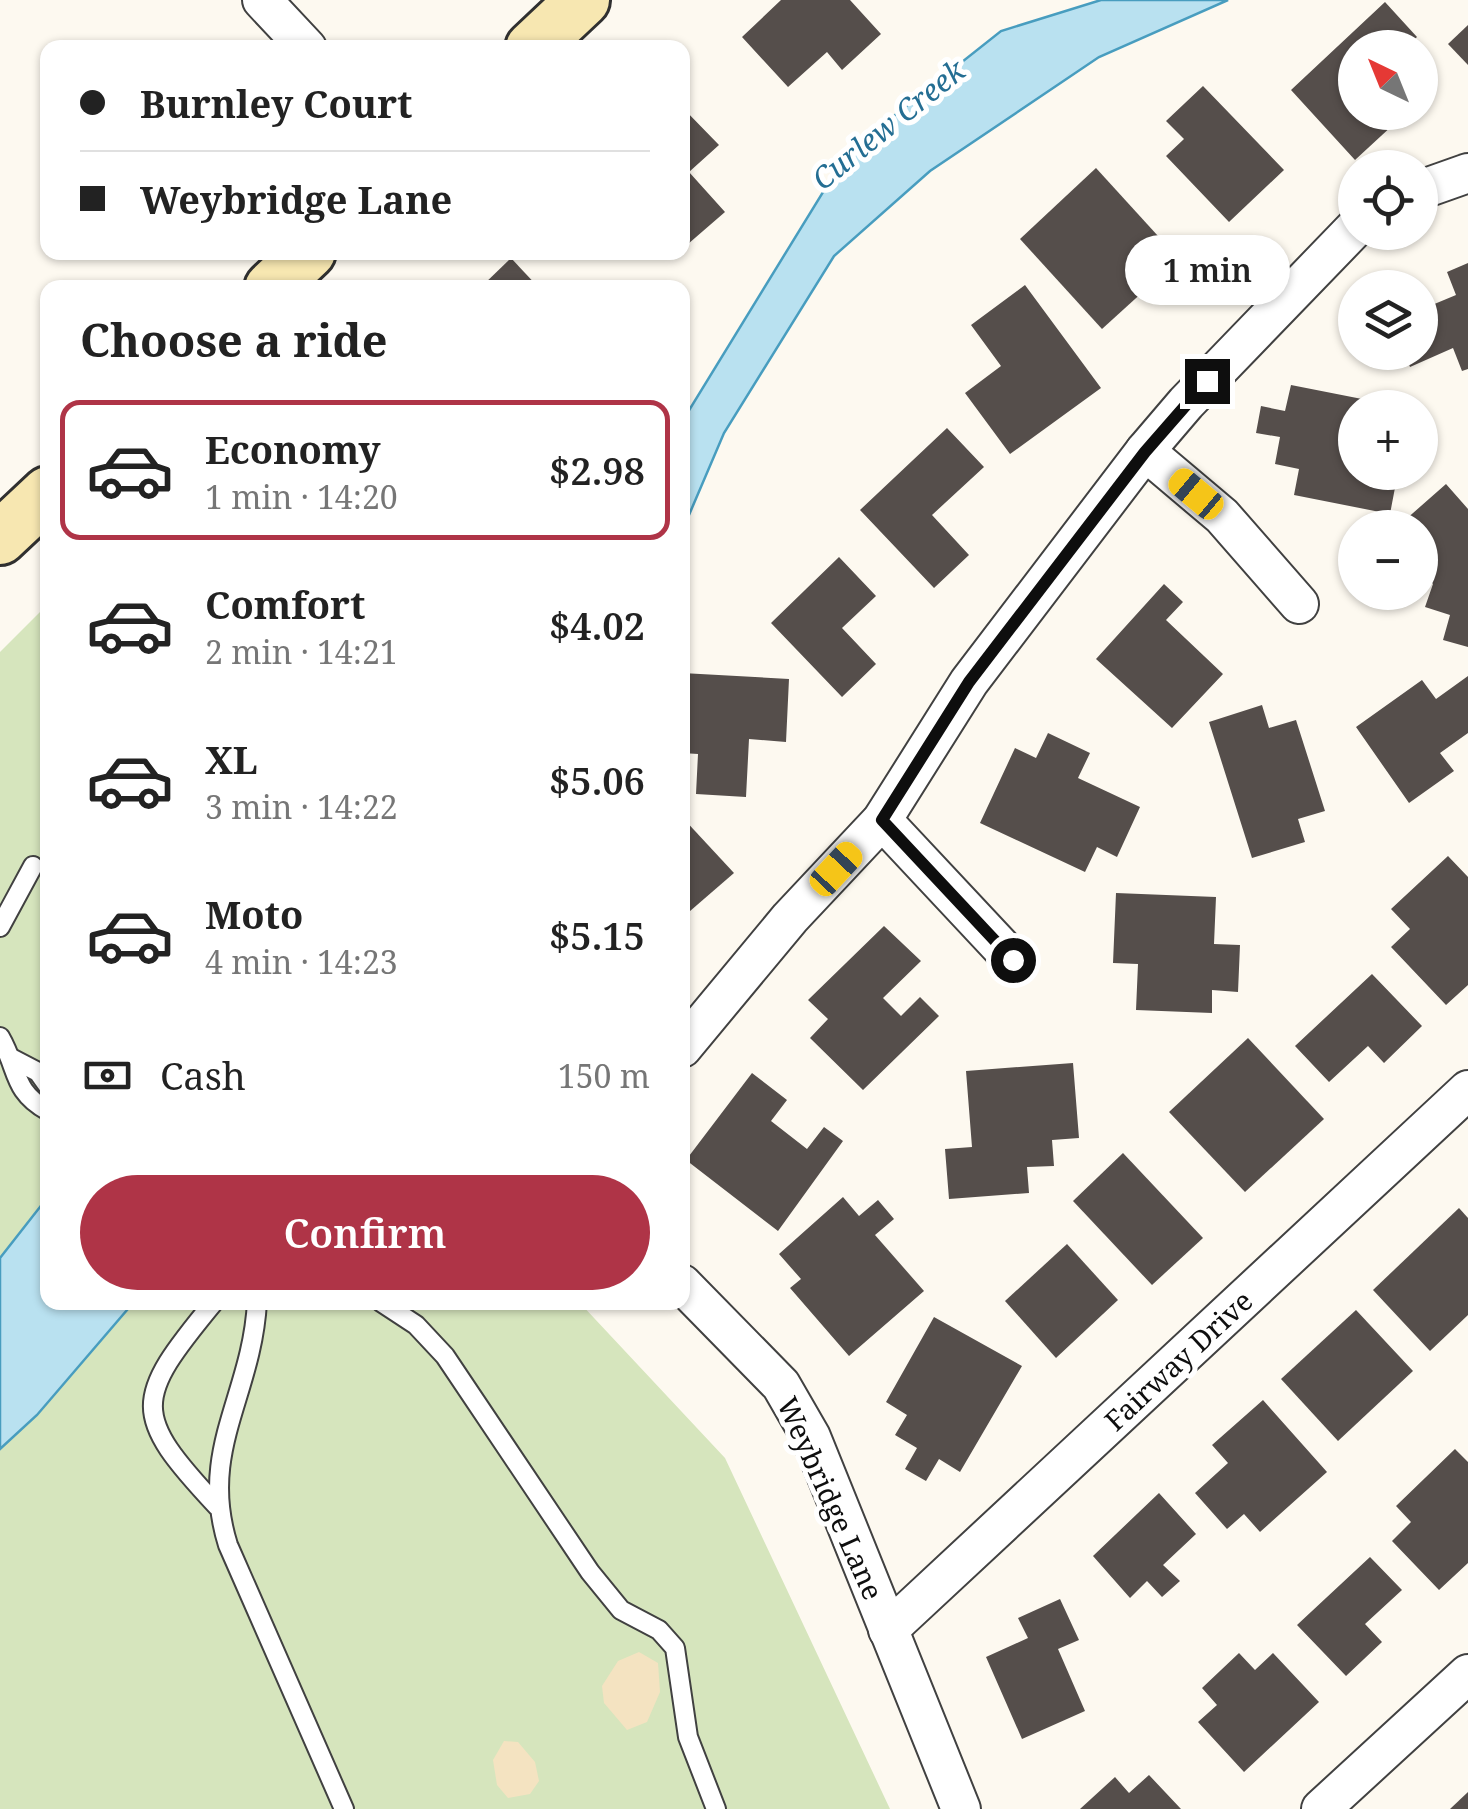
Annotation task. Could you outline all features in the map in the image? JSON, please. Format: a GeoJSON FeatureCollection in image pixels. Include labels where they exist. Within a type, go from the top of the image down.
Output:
{"type":"FeatureCollection","features":[{"type":"Feature","properties":{"kind":"main road"},"geometry":{"type":"LineString","coordinates":[[540,40],[583,0]]}},
{"type":"Feature","properties":{"kind":"main road"},"geometry":{"type":"LineString","coordinates":[[279,280],[300,260]]}},
{"type":"Feature","properties":{"kind":"main road"},"geometry":{"type":"LineString","coordinates":[[0,538],[40,500]]}},
{"type":"Feature","properties":{"kind":"street"},"geometry":{"type":"LineString","coordinates":[[262,0],[300,40]]}},
{"type":"Feature","properties":{"kind":"street"},"geometry":{"type":"LineString","coordinates":[[1438,184],[1468,173]]}},
{"type":"Feature","properties":{"kind":"street"},"geometry":{"type":"LineString","coordinates":[[690,1038],[790,918],[882,820],[969,682],[1145,452],[1338,246]]}},
{"type":"Feature","properties":{"kind":"street"},"geometry":{"type":"LineString","coordinates":[[1145,452],[1222,516],[1299,604]]}},
{"type":"Feature","properties":{"kind":"street"},"geometry":{"type":"LineString","coordinates":[[882,820],[1013,960]]}},
{"type":"Feature","properties":{"kind":"street","name":"Fairway Drive"},"geometry":{"type":"LineString","coordinates":[[888,1630],[1468,1090]]}},
{"type":"Feature","properties":{"kind":"street","name":"Weybridge Lane"},"geometry":{"type":"LineString","coordinates":[[690,1292],[782,1384],[810,1436],[960,1809]]}},
{"type":"Feature","properties":{"kind":"street"},"geometry":{"type":"LineString","coordinates":[[1321,1809],[1468,1674]]}},
{"type":"Feature","properties":{"kind":"lane"},"geometry":{"type":"LineString","coordinates":[[0,927],[33,866]]}},
{"type":"Feature","properties":{"kind":"lane"},"geometry":{"type":"LineString","coordinates":[[0,1038],[13,1059],[25,1097],[40,1106]]}},
{"type":"Feature","properties":{"kind":"lane"},"geometry":{"type":"LineString","coordinates":[[13,1059],[40,1075]]}},
{"type":"Feature","properties":{"kind":"lane"},"geometry":{"type":"LineString","coordinates":[[208,1310],[166,1365],[154,1392],[153,1406],[162,1444],[218,1506]]}},
{"type":"Feature","properties":{"kind":"lane"},"geometry":{"type":"LineString","coordinates":[[256,1310],[248,1370],[217,1467],[218,1506],[228,1545],[344,1809]]}},
{"type":"Feature","properties":{"kind":"lane"},"geometry":{"type":"LineString","coordinates":[[393,1310],[416,1325],[458,1372],[509,1455],[613,1601],[659,1630],[676,1648],[688,1737],[716,1809]]}},
{"type":"Feature","properties":{"kind":"lane"},"geometry":{"type":"LineString","coordinates":[[409,1310],[416,1325]]}},
{"type":"Feature","properties":{"kind":"green space"},"geometry":{"type":"Polygon","coordinates":[[[40,612],[40,1310],[587,1310],[725,1458],[890,1809],[0,1809],[0,652],[40,612]]]}},
{"type":"Feature","properties":{"kind":"sand"},"geometry":{"type":"Polygon","coordinates":[[[639,1652],[658,1663],[660,1692],[647,1722],[627,1730],[604,1703],[602,1686],[618,1661],[639,1652]]]}},
{"type":"Feature","properties":{"kind":"sand"},"geometry":{"type":"Polygon","coordinates":[[[504,1741],[518,1742],[535,1762],[539,1781],[530,1794],[508,1798],[497,1785],[493,1760],[504,1741]]]}},
{"type":"Feature","properties":{"kind":"water","name":"Curlew Creek"},"geometry":{"type":"Polygon","coordinates":[[[1101,0],[1228,0],[1099,57],[930,171],[834,256],[724,433],[690,513],[690,409],[847,153],[1001,31],[1101,0]]]}},
{"type":"Feature","properties":{"kind":"water"},"geometry":{"type":"Polygon","coordinates":[[[40,1207],[40,1310],[127,1310],[37,1415],[0,1449],[0,1258],[40,1207]]]}},
{"type":"Feature","properties":{"kind":"building"},"geometry":{"type":"Polygon","coordinates":[[[781,0],[850,0],[881,34],[842,70],[827,52],[788,87],[742,37],[781,0]]]}},
{"type":"Feature","properties":{"kind":"building"},"geometry":{"type":"Polygon","coordinates":[[[1385,2],[1411,30],[1355,30],[1385,2]]]}},
{"type":"Feature","properties":{"kind":"building"},"geometry":{"type":"Polygon","coordinates":[[[1468,25],[1468,65],[1448,44],[1468,25]]]}},
{"type":"Feature","properties":{"kind":"building"},"geometry":{"type":"Polygon","coordinates":[[[1338,46],[1338,130],[1388,130],[1366,150],[1346,150],[1291,90],[1338,46]]]}},
{"type":"Feature","properties":{"kind":"building"},"geometry":{"type":"Polygon","coordinates":[[[1203,86],[1284,170],[1229,222],[1166,156],[1184,139],[1166,121],[1203,86]]]}},
{"type":"Feature","properties":{"kind":"building"},"geometry":{"type":"Polygon","coordinates":[[[690,115],[719,145],[690,171],[690,115]]]}},
{"type":"Feature","properties":{"kind":"building"},"geometry":{"type":"Polygon","coordinates":[[[1096,168],[1179,259],[1102,329],[1020,239],[1096,168]]]}},
{"type":"Feature","properties":{"kind":"building"},"geometry":{"type":"Polygon","coordinates":[[[690,173],[725,212],[690,242],[690,173]]]}},
{"type":"Feature","properties":{"kind":"building"},"geometry":{"type":"Polygon","coordinates":[[[513,260],[532,280],[488,280],[513,260]]]}},
{"type":"Feature","properties":{"kind":"building"},"geometry":{"type":"Polygon","coordinates":[[[1468,263],[1468,369],[1462,371],[1453,348],[1438,355],[1438,302],[1456,295],[1447,272],[1468,263]]]}},
{"type":"Feature","properties":{"kind":"building"},"geometry":{"type":"Polygon","coordinates":[[[1025,285],[1101,388],[1010,454],[965,393],[1001,366],[971,325],[1025,285]]]}},
{"type":"Feature","properties":{"kind":"building"},"geometry":{"type":"Polygon","coordinates":[[[1291,385],[1338,394],[1338,490],[1395,490],[1391,510],[1370,510],[1294,495],[1299,469],[1275,464],[1280,437],[1256,433],[1261,406],[1285,411],[1291,385]]]}},
{"type":"Feature","properties":{"kind":"building"},"geometry":{"type":"Polygon","coordinates":[[[947,428],[984,467],[932,515],[969,555],[934,588],[860,510],[947,428]]]}},
{"type":"Feature","properties":{"kind":"building"},"geometry":{"type":"Polygon","coordinates":[[[1446,484],[1468,509],[1468,647],[1443,640],[1450,615],[1434,610],[1438,610],[1438,510],[1416,510],[1446,484]]]}},
{"type":"Feature","properties":{"kind":"building"},"geometry":{"type":"Polygon","coordinates":[[[839,557],[876,596],[842,628],[876,664],[842,697],[771,623],[839,557]]]}},
{"type":"Feature","properties":{"kind":"building"},"geometry":{"type":"Polygon","coordinates":[[[1164,584],[1183,602],[1166,620],[1223,674],[1172,728],[1096,659],[1164,584]]]}},
{"type":"Feature","properties":{"kind":"building"},"geometry":{"type":"Polygon","coordinates":[[[690,673],[789,679],[786,742],[749,739],[746,797],[696,794],[698,754],[690,754],[690,673]]]}},
{"type":"Feature","properties":{"kind":"building"},"geometry":{"type":"Polygon","coordinates":[[[1468,676],[1468,733],[1440,753],[1454,771],[1409,803],[1356,727],[1422,680],[1436,699],[1468,676]]]}},
{"type":"Feature","properties":{"kind":"building"},"geometry":{"type":"Polygon","coordinates":[[[1262,705],[1269,728],[1296,720],[1325,811],[1298,819],[1305,842],[1252,858],[1209,722],[1262,705]]]}},
{"type":"Feature","properties":{"kind":"building"},"geometry":{"type":"Polygon","coordinates":[[[1048,733],[1090,753],[1078,778],[1140,807],[1117,857],[1097,847],[1085,872],[980,823],[1015,748],[1036,758],[1048,733]]]}},
{"type":"Feature","properties":{"kind":"building"},"geometry":{"type":"Polygon","coordinates":[[[690,826],[734,873],[690,911],[690,826]]]}},
{"type":"Feature","properties":{"kind":"building"},"geometry":{"type":"Polygon","coordinates":[[[1448,856],[1468,877],[1468,985],[1446,1005],[1391,947],[1410,929],[1391,909],[1448,856]]]}},
{"type":"Feature","properties":{"kind":"building"},"geometry":{"type":"Polygon","coordinates":[[[1116,893],[1216,897],[1214,944],[1240,945],[1238,992],[1212,990],[1212,1013],[1136,1010],[1138,964],[1113,963],[1116,893]]]}},
{"type":"Feature","properties":{"kind":"building"},"geometry":{"type":"Polygon","coordinates":[[[884,926],[921,961],[883,998],[901,1016],[920,997],[939,1016],[863,1090],[810,1038],[828,1019],[808,1000],[884,926]]]}},
{"type":"Feature","properties":{"kind":"building"},"geometry":{"type":"Polygon","coordinates":[[[1372,974],[1422,1026],[1384,1063],[1368,1046],[1329,1082],[1295,1046],[1372,974]]]}},
{"type":"Feature","properties":{"kind":"building"},"geometry":{"type":"Polygon","coordinates":[[[1248,1038],[1324,1119],[1245,1192],[1169,1112],[1248,1038]]]}},
{"type":"Feature","properties":{"kind":"building"},"geometry":{"type":"Polygon","coordinates":[[[1073,1063],[1079,1138],[1052,1140],[1054,1166],[1027,1167],[1029,1193],[949,1199],[945,1149],[972,1147],[966,1071],[1073,1063]]]}},
{"type":"Feature","properties":{"kind":"building"},"geometry":{"type":"Polygon","coordinates":[[[752,1073],[787,1100],[771,1121],[807,1149],[824,1127],[843,1141],[778,1231],[690,1163],[690,1155],[752,1073]]]}},
{"type":"Feature","properties":{"kind":"building"},"geometry":{"type":"Polygon","coordinates":[[[1123,1153],[1203,1238],[1152,1285],[1073,1201],[1123,1153]]]}},
{"type":"Feature","properties":{"kind":"building"},"geometry":{"type":"Polygon","coordinates":[[[843,1197],[859,1216],[878,1200],[894,1219],[875,1235],[924,1291],[849,1356],[790,1288],[801,1279],[779,1254],[843,1197]]]}},
{"type":"Feature","properties":{"kind":"building"},"geometry":{"type":"Polygon","coordinates":[[[1459,1208],[1468,1218],[1468,1315],[1430,1351],[1373,1290],[1459,1208]]]}},
{"type":"Feature","properties":{"kind":"building"},"geometry":{"type":"Polygon","coordinates":[[[1067,1244],[1118,1300],[1056,1358],[1005,1301],[1067,1244]]]}},
{"type":"Feature","properties":{"kind":"building"},"geometry":{"type":"Polygon","coordinates":[[[1356,1310],[1413,1371],[1338,1441],[1281,1379],[1356,1310]]]}},
{"type":"Feature","properties":{"kind":"building"},"geometry":{"type":"Polygon","coordinates":[[[934,1317],[1022,1366],[960,1472],[939,1459],[926,1481],[905,1469],[917,1448],[895,1435],[907,1415],[886,1402],[934,1317]]]}},
{"type":"Feature","properties":{"kind":"building"},"geometry":{"type":"Polygon","coordinates":[[[1263,1400],[1327,1472],[1260,1532],[1244,1514],[1227,1529],[1195,1493],[1228,1463],[1212,1445],[1263,1400]]]}},
{"type":"Feature","properties":{"kind":"building"},"geometry":{"type":"Polygon","coordinates":[[[1455,1449],[1468,1462],[1468,1563],[1439,1590],[1392,1541],[1411,1522],[1396,1506],[1455,1449]]]}},
{"type":"Feature","properties":{"kind":"building"},"geometry":{"type":"Polygon","coordinates":[[[1159,1493],[1196,1534],[1163,1565],[1180,1581],[1162,1597],[1147,1581],[1130,1598],[1093,1556],[1159,1493]]]}},
{"type":"Feature","properties":{"kind":"building"},"geometry":{"type":"Polygon","coordinates":[[[1370,1557],[1402,1590],[1365,1624],[1382,1642],[1346,1676],[1297,1625],[1370,1557]]]}},
{"type":"Feature","properties":{"kind":"building"},"geometry":{"type":"Polygon","coordinates":[[[1060,1599],[1079,1640],[1058,1649],[1085,1711],[1022,1739],[986,1657],[1028,1638],[1018,1618],[1060,1599]]]}},
{"type":"Feature","properties":{"kind":"building"},"geometry":{"type":"Polygon","coordinates":[[[1239,1653],[1255,1670],[1273,1653],[1319,1702],[1244,1772],[1198,1722],[1217,1705],[1202,1688],[1239,1653]]]}},
{"type":"Feature","properties":{"kind":"building"},"geometry":{"type":"Polygon","coordinates":[[[1149,1775],[1181,1809],[1080,1809],[1115,1777],[1129,1793],[1149,1775]]]}},
{"type":"Feature","properties":{"kind":"building"},"geometry":{"type":"Polygon","coordinates":[[[1468,1792],[1468,1809],[1450,1809],[1468,1792]]]}},
{"type":"Feature","properties":{"kind":"route"},"geometry":{"type":"LineString","coordinates":[[1013,960],[882,820],[969,682],[1145,452],[1207,381]]}}]}
